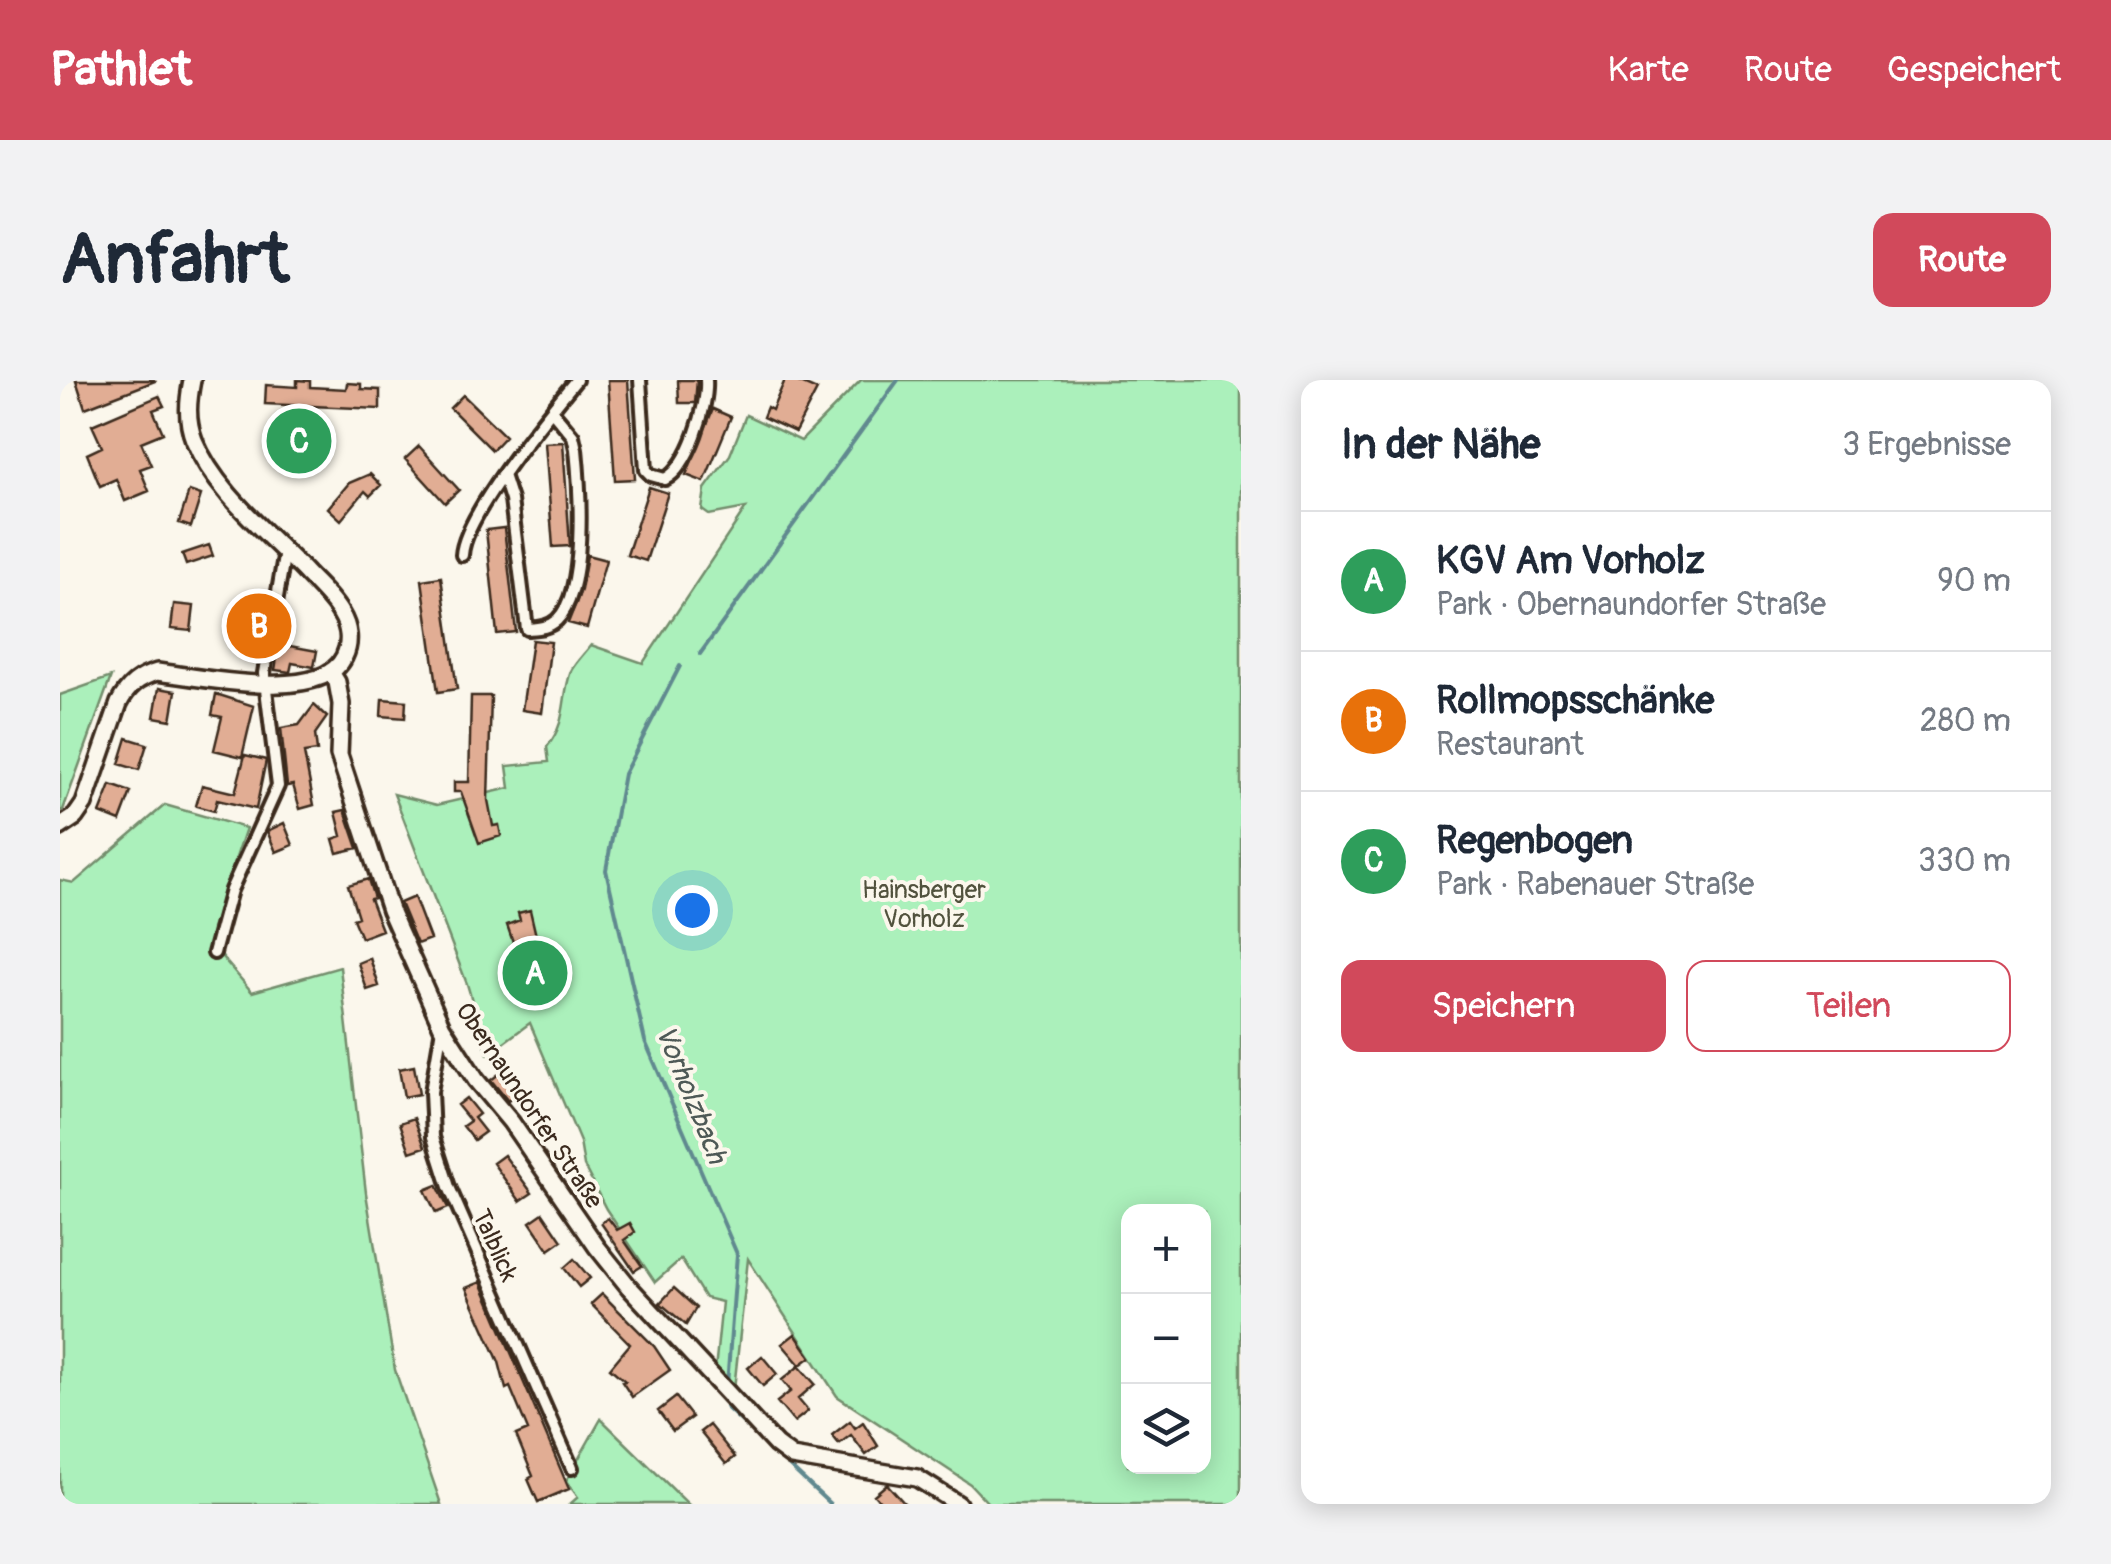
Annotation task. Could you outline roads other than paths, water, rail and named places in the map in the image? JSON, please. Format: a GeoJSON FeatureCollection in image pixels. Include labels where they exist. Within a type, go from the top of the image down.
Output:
{"type":"FeatureCollection","features":[{"type":"Feature","properties":{"kind":"street"},"geometry":{"type":"LineString","coordinates":[[60,828],[75,818],[84,804],[119,703],[143,676],[156,672],[265,684],[319,679],[332,674],[348,650],[346,625],[333,602],[229,493],[207,464],[193,438],[188,414],[192,380]]}},
{"type":"Feature","properties":{"kind":"street"},"geometry":{"type":"LineString","coordinates":[[462,555],[462,545],[503,475],[576,380]]}},
{"type":"Feature","properties":{"kind":"street"},"geometry":{"type":"LineString","coordinates":[[640,380],[646,470],[651,476],[665,479],[676,473],[683,461],[707,399],[706,380]]}},
{"type":"Feature","properties":{"kind":"street"},"geometry":{"type":"LineString","coordinates":[[503,475],[512,500],[528,629],[543,628],[564,611],[580,551],[576,449],[573,436],[552,411]]}},
{"type":"Feature","properties":{"kind":"street"},"geometry":{"type":"LineString","coordinates":[[214,954],[231,890],[278,786],[265,684],[285,551]]}},
{"type":"Feature","properties":{"kind":"street","name":"Obernaundorfer Straße"},"geometry":{"type":"LineString","coordinates":[[332,674],[341,704],[339,755],[390,910],[442,1026],[476,1080],[511,1122],[597,1247],[628,1286],[776,1446],[792,1457],[917,1478],[958,1504]]}},
{"type":"Feature","properties":{"kind":"street","name":"Talblick"},"geometry":{"type":"LineString","coordinates":[[442,1026],[431,1092],[433,1137],[449,1187],[572,1468]]}},
{"type":"Feature","properties":{"kind":"waterway","name":"Vorholzbach"},"geometry":{"type":"LineString","coordinates":[[700,654],[898,380]]}},
{"type":"Feature","properties":{"kind":"waterway","name":"Vorholzbach"},"geometry":{"type":"LineString","coordinates":[[680,666],[624,774],[606,870],[645,1041],[737,1254],[727,1385]]}},
{"type":"Feature","properties":{"kind":"waterway","name":"Vorholzbach"},"geometry":{"type":"LineString","coordinates":[[726,1399],[726,1407],[830,1504]]}},
{"type":"Feature","properties":{"kind":"place","name":"Regenbogen"},"geometry":{"type":"Point","coordinates":[299,441]}},
{"type":"Feature","properties":{"kind":"place","name":"Rollmopsschänke"},"geometry":{"type":"Point","coordinates":[259,626]}},
{"type":"Feature","properties":{"kind":"place","name":"KGV Am Vorholz"},"geometry":{"type":"Point","coordinates":[535,973]}},
{"type":"Feature","properties":{"kind":"park label","name":"Hainsberger Vorholz"},"geometry":{"type":"Point","coordinates":[924,904]}}]}
